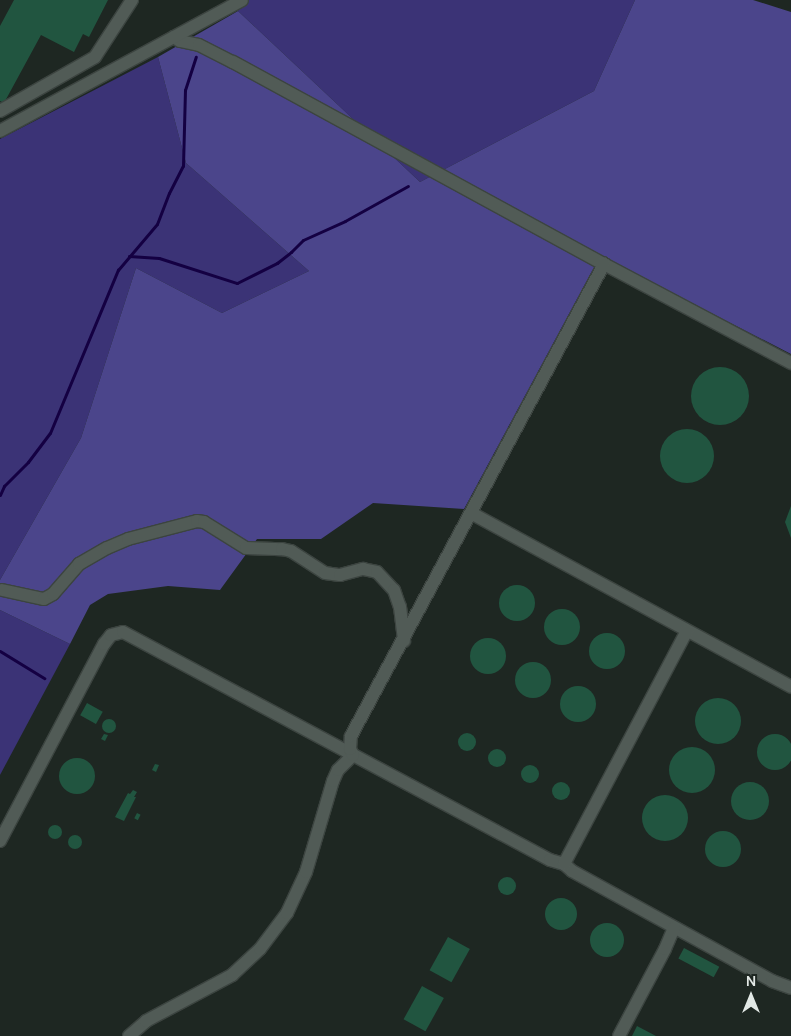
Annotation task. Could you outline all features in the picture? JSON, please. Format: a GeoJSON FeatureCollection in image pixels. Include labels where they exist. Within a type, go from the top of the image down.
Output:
{"type":"FeatureCollection","features":[{"type":"Feature","properties":{"kind":"street"},"geometry":{"type":"LineString","coordinates":[[0,111],[95,57],[132,0]]}},
{"type":"Feature","properties":{"kind":"street"},"geometry":{"type":"LineString","coordinates":[[0,130],[242,0]]}},
{"type":"Feature","properties":{"kind":"street"},"geometry":{"type":"LineString","coordinates":[[174,37],[180,41],[199,45],[233,62],[604,264],[791,363]]}},
{"type":"Feature","properties":{"kind":"street"},"geometry":{"type":"LineString","coordinates":[[354,756],[350,748],[351,736],[604,264]]}},
{"type":"Feature","properties":{"kind":"street"},"geometry":{"type":"LineString","coordinates":[[471,512],[791,687]]}},
{"type":"Feature","properties":{"kind":"street"},"geometry":{"type":"LineString","coordinates":[[2,590],[44,599],[53,594],[79,564],[106,548],[128,539],[197,521],[204,522],[246,548],[282,548],[291,551],[325,573],[340,575],[363,569],[377,572],[394,590],[400,607],[404,640]]}},
{"type":"Feature","properties":{"kind":"street"},"geometry":{"type":"LineString","coordinates":[[564,864],[687,631]]}},
{"type":"Feature","properties":{"kind":"street"},"geometry":{"type":"LineString","coordinates":[[0,841],[104,644],[111,635],[123,632],[550,860],[564,864],[572,871],[772,982],[790,985]]}},
{"type":"Feature","properties":{"kind":"street"},"geometry":{"type":"LineString","coordinates":[[129,1036],[146,1021],[232,975],[260,949],[287,914],[299,890],[333,781],[338,770],[354,756]]}},
{"type":"Feature","properties":{"kind":"street"},"geometry":{"type":"LineString","coordinates":[[619,1036],[665,949],[674,928]]}},
{"type":"Feature","properties":{"kind":"shaded area"},"geometry":{"type":"Polygon","coordinates":[[[242,0],[635,0],[594,91],[420,182],[238,11],[242,0]]]}},
{"type":"Feature","properties":{"kind":"shaded area"},"geometry":{"type":"Polygon","coordinates":[[[635,0],[753,0],[791,12],[791,354],[600,256],[464,509],[373,503],[321,539],[257,539],[220,590],[168,586],[108,594],[90,605],[70,644],[0,610],[0,580],[81,438],[136,268],[222,313],[309,271],[186,163],[158,57],[238,11],[420,182],[594,91],[635,0]]]}},
{"type":"Feature","properties":{"kind":"shaded area"},"geometry":{"type":"Polygon","coordinates":[[[158,57],[186,163],[309,271],[222,313],[136,268],[81,438],[0,580],[0,139],[158,57]]]}},
{"type":"Feature","properties":{"kind":"shaded area"},"geometry":{"type":"Polygon","coordinates":[[[0,610],[70,644],[0,775],[0,610]]]}},
{"type":"Feature","properties":{"kind":"building"},"geometry":{"type":"Polygon","coordinates":[[[14,0],[108,0],[89,37],[83,34],[74,52],[41,35],[4,103],[0,101],[0,26],[14,0]]]}},
{"type":"Feature","properties":{"kind":"building"},"geometry":{"type":"Polygon","coordinates":[[[720,367],[731,369],[744,380],[749,396],[747,407],[736,420],[720,425],[709,423],[696,412],[691,396],[693,385],[704,372],[720,367]]]}},
{"type":"Feature","properties":{"kind":"building"},"geometry":{"type":"Polygon","coordinates":[[[682,429],[692,429],[702,433],[710,441],[714,456],[710,471],[702,479],[692,483],[682,483],[672,479],[664,471],[660,461],[660,451],[664,441],[672,433],[682,429]]]}},
{"type":"Feature","properties":{"kind":"building"},"geometry":{"type":"Polygon","coordinates":[[[791,506],[791,538],[785,522],[791,506]]]}},
{"type":"Feature","properties":{"kind":"building"},"geometry":{"type":"Polygon","coordinates":[[[517,585],[524,586],[530,590],[534,596],[534,610],[530,616],[524,620],[517,621],[510,620],[504,616],[500,610],[499,603],[500,596],[504,590],[510,586],[517,585]]]}},
{"type":"Feature","properties":{"kind":"building"},"geometry":{"type":"Polygon","coordinates":[[[562,609],[569,610],[575,614],[579,620],[579,634],[575,640],[569,644],[562,645],[555,644],[549,640],[545,634],[544,627],[545,620],[549,614],[555,610],[562,609]]]}},
{"type":"Feature","properties":{"kind":"building"},"geometry":{"type":"Polygon","coordinates":[[[607,633],[614,634],[620,638],[624,644],[624,658],[620,664],[614,668],[607,669],[600,668],[594,664],[590,658],[589,651],[590,644],[594,638],[600,634],[607,633]]]}},
{"type":"Feature","properties":{"kind":"building"},"geometry":{"type":"Polygon","coordinates":[[[488,638],[495,639],[501,643],[505,649],[505,663],[501,669],[495,673],[488,674],[481,673],[475,669],[471,663],[470,656],[471,649],[475,643],[481,639],[488,638]]]}},
{"type":"Feature","properties":{"kind":"building"},"geometry":{"type":"Polygon","coordinates":[[[533,662],[540,663],[546,667],[550,673],[550,687],[546,693],[540,697],[533,698],[526,697],[520,693],[516,687],[515,680],[516,673],[520,667],[526,663],[533,662]]]}},
{"type":"Feature","properties":{"kind":"building"},"geometry":{"type":"Polygon","coordinates":[[[578,686],[585,687],[591,691],[595,697],[595,711],[591,717],[585,721],[578,722],[571,721],[565,717],[561,711],[560,704],[561,697],[565,691],[571,687],[578,686]]]}},
{"type":"Feature","properties":{"kind":"building"},"geometry":{"type":"Polygon","coordinates":[[[718,698],[731,702],[737,708],[741,721],[737,734],[731,740],[718,744],[705,740],[699,734],[695,721],[699,708],[705,702],[718,698]]]}},
{"type":"Feature","properties":{"kind":"building"},"geometry":{"type":"Polygon","coordinates":[[[87,703],[103,712],[96,724],[80,715],[87,703]]]}},
{"type":"Feature","properties":{"kind":"building"},"geometry":{"type":"Polygon","coordinates":[[[106,719],[112,719],[116,726],[112,733],[106,733],[102,729],[102,723],[106,719]]]}},
{"type":"Feature","properties":{"kind":"building"},"geometry":{"type":"Polygon","coordinates":[[[467,733],[473,736],[476,742],[473,748],[467,751],[461,748],[458,742],[461,736],[467,733]]]}},
{"type":"Feature","properties":{"kind":"building"},"geometry":{"type":"Polygon","coordinates":[[[104,734],[108,735],[105,741],[101,739],[104,734]]]}},
{"type":"Feature","properties":{"kind":"building"},"geometry":{"type":"Polygon","coordinates":[[[775,734],[782,735],[788,739],[792,745],[792,759],[788,765],[782,769],[775,770],[768,769],[762,765],[758,759],[757,752],[758,745],[762,739],[768,735],[775,734]]]}},
{"type":"Feature","properties":{"kind":"building"},"geometry":{"type":"Polygon","coordinates":[[[692,747],[705,751],[711,757],[715,770],[711,783],[705,789],[692,793],[679,789],[673,783],[669,770],[673,757],[679,751],[692,747]]]}},
{"type":"Feature","properties":{"kind":"building"},"geometry":{"type":"Polygon","coordinates":[[[497,749],[503,752],[506,758],[503,764],[497,767],[491,764],[488,758],[491,752],[497,749]]]}},
{"type":"Feature","properties":{"kind":"building"},"geometry":{"type":"Polygon","coordinates":[[[77,758],[89,764],[95,776],[89,788],[77,794],[65,788],[59,776],[65,764],[77,758]]]}},
{"type":"Feature","properties":{"kind":"building"},"geometry":{"type":"Polygon","coordinates":[[[155,764],[159,765],[156,772],[152,770],[155,764]]]}},
{"type":"Feature","properties":{"kind":"building"},"geometry":{"type":"Polygon","coordinates":[[[530,765],[536,768],[539,774],[536,780],[530,783],[524,780],[521,774],[524,768],[530,765]]]}},
{"type":"Feature","properties":{"kind":"building"},"geometry":{"type":"Polygon","coordinates":[[[561,782],[567,785],[570,791],[567,797],[561,800],[555,797],[552,791],[555,785],[561,782]]]}},
{"type":"Feature","properties":{"kind":"building"},"geometry":{"type":"Polygon","coordinates":[[[750,782],[763,788],[769,801],[763,814],[750,820],[737,814],[731,801],[737,788],[750,782]]]}},
{"type":"Feature","properties":{"kind":"building"},"geometry":{"type":"Polygon","coordinates":[[[133,790],[137,792],[134,797],[136,797],[124,821],[115,817],[128,793],[130,794],[133,790]]]}},
{"type":"Feature","properties":{"kind":"building"},"geometry":{"type":"Polygon","coordinates":[[[665,795],[678,799],[684,805],[688,818],[684,831],[678,837],[665,841],[652,837],[646,831],[642,818],[646,805],[652,799],[665,795]]]}},
{"type":"Feature","properties":{"kind":"building"},"geometry":{"type":"Polygon","coordinates":[[[137,813],[141,815],[138,820],[134,818],[137,813]]]}},
{"type":"Feature","properties":{"kind":"building"},"geometry":{"type":"Polygon","coordinates":[[[55,825],[60,827],[62,832],[60,837],[55,839],[50,837],[48,832],[50,827],[55,825]]]}},
{"type":"Feature","properties":{"kind":"building"},"geometry":{"type":"Polygon","coordinates":[[[723,831],[730,832],[736,836],[740,842],[740,856],[736,862],[730,866],[723,867],[716,866],[710,862],[706,856],[705,849],[706,842],[710,836],[716,832],[723,831]]]}},
{"type":"Feature","properties":{"kind":"building"},"geometry":{"type":"Polygon","coordinates":[[[75,835],[80,837],[82,842],[80,847],[75,849],[70,847],[68,842],[70,837],[75,835]]]}},
{"type":"Feature","properties":{"kind":"building"},"geometry":{"type":"Polygon","coordinates":[[[507,877],[513,880],[516,886],[513,892],[507,895],[501,892],[498,886],[501,880],[507,877]]]}},
{"type":"Feature","properties":{"kind":"building"},"geometry":{"type":"Polygon","coordinates":[[[561,898],[567,899],[572,903],[576,908],[576,920],[572,925],[567,929],[561,930],[555,929],[550,925],[546,920],[545,914],[546,908],[550,903],[555,899],[561,898]]]}},
{"type":"Feature","properties":{"kind":"building"},"geometry":{"type":"Polygon","coordinates":[[[607,923],[619,928],[624,940],[619,952],[607,957],[595,952],[590,940],[595,928],[607,923]]]}},
{"type":"Feature","properties":{"kind":"building"},"geometry":{"type":"Polygon","coordinates":[[[448,937],[470,949],[451,982],[430,970],[448,937]]]}},
{"type":"Feature","properties":{"kind":"building"},"geometry":{"type":"Polygon","coordinates":[[[684,948],[719,967],[714,977],[678,959],[684,948]]]}},
{"type":"Feature","properties":{"kind":"building"},"geometry":{"type":"Polygon","coordinates":[[[422,986],[444,998],[425,1031],[404,1019],[422,986]]]}},
{"type":"Feature","properties":{"kind":"building"},"geometry":{"type":"Polygon","coordinates":[[[637,1026],[656,1036],[632,1036],[637,1026]]]}},
{"type":"Feature","properties":{"kind":"waterway"},"geometry":{"type":"LineString","coordinates":[[0,495],[4,486],[28,462],[50,433],[118,270],[157,224],[169,193],[183,166],[185,90],[196,57]]}},
{"type":"Feature","properties":{"kind":"waterway"},"geometry":{"type":"LineString","coordinates":[[129,256],[159,258],[237,283],[277,263],[303,240],[345,221],[408,186]]}},
{"type":"Feature","properties":{"kind":"waterway"},"geometry":{"type":"LineString","coordinates":[[0,651],[44,678]]}}]}
